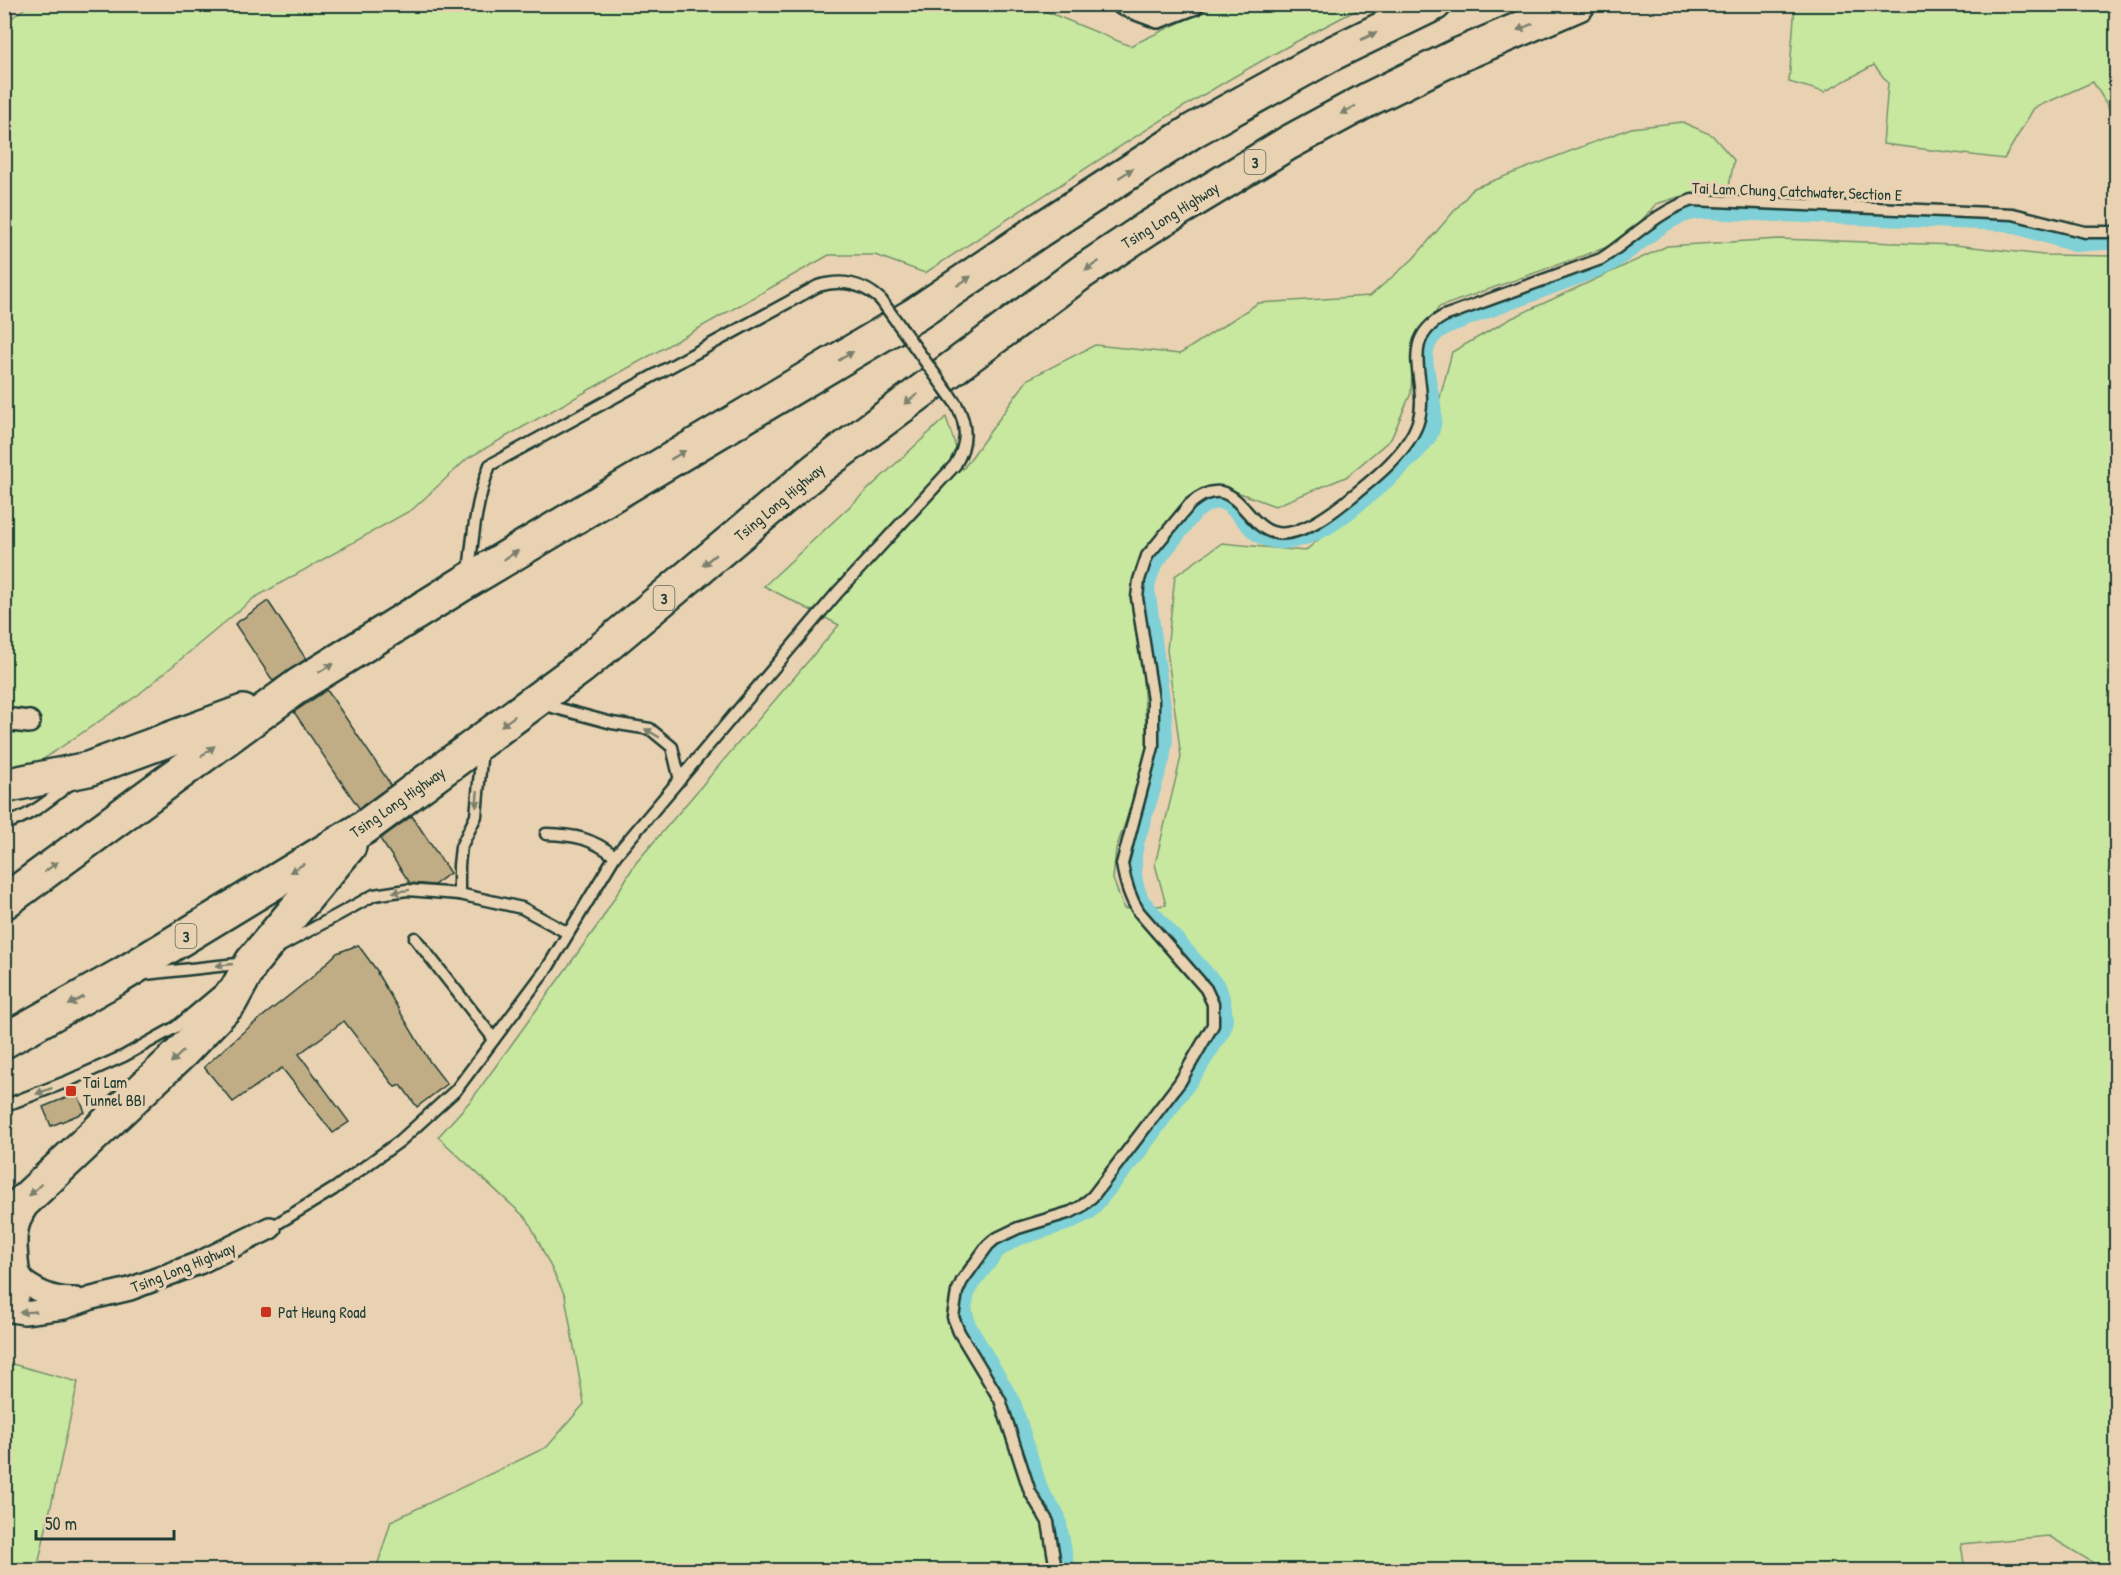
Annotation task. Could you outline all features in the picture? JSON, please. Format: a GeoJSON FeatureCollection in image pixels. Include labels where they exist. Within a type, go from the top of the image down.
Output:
{"type":"FeatureCollection","features":[{"type":"Feature","properties":{"kind":"highway"},"geometry":{"type":"LineString","coordinates":[[4,902],[277,699],[469,580],[915,314],[1194,129],[1333,53],[1434,4]]}},
{"type":"Feature","properties":{"kind":"highway","name":"Tsing Long Highway"},"geometry":{"type":"LineString","coordinates":[[4,1041],[120,976],[365,826],[581,667],[817,469],[1082,272],[1139,234],[1288,143],[1371,98],[1457,56],[1578,4]]}},
{"type":"Feature","properties":{"kind":"highway"},"geometry":{"type":"LineString","coordinates":[[4,786],[88,769],[277,699]]}},
{"type":"Feature","properties":{"kind":"highway"},"geometry":{"type":"LineString","coordinates":[[11,1269],[9,1228],[22,1203],[181,1053],[230,1002],[252,962],[365,826]]}},
{"type":"Feature","properties":{"kind":"main road"},"geometry":{"type":"LineString","coordinates":[[4,1304],[16,1288],[11,1269]]}},
{"type":"Feature","properties":{"kind":"street"},"geometry":{"type":"LineString","coordinates":[[1123,4],[1158,17],[1192,4]]}},
{"type":"Feature","properties":{"kind":"street"},"geometry":{"type":"LineString","coordinates":[[4,719],[29,722]]}},
{"type":"Feature","properties":{"kind":"street","name":"Tsing Long Highway"},"geometry":{"type":"LineString","coordinates":[[4,1310],[24,1313],[64,1308],[92,1298],[130,1289],[171,1275],[270,1228]]}},
{"type":"Feature","properties":{"kind":"street","name":"Tsing Long Highway"},"geometry":{"type":"LineString","coordinates":[[11,1269],[30,1287],[53,1297],[92,1298]]}},
{"type":"Feature","properties":{"kind":"lane","name":"Tai Lam Chung Catchwater Section E"},"geometry":{"type":"LineString","coordinates":[[1056,1570],[1048,1522],[1030,1492],[1000,1400],[959,1332],[953,1317],[957,1292],[962,1281],[988,1245],[1018,1228],[1071,1212],[1093,1196],[1180,1082],[1213,1026],[1213,1004],[1206,989],[1138,912],[1125,883],[1122,864],[1153,747],[1153,700],[1137,598],[1142,567],[1147,556],[1190,504],[1198,497],[1208,494],[1230,495],[1242,504],[1262,527],[1276,533],[1289,533],[1322,519],[1381,471],[1405,447],[1415,431],[1421,402],[1416,356],[1418,343],[1433,322],[1600,259],[1672,207],[1692,200],[2013,214],[2085,232],[2116,232]]}},
{"type":"Feature","properties":{"kind":"lane"},"geometry":{"type":"LineString","coordinates":[[270,1228],[334,1189],[400,1141],[456,1090],[548,967],[615,856],[837,593],[948,475],[960,457],[966,436],[963,419],[956,404],[881,300],[859,285],[834,283],[818,286],[490,465],[475,514],[469,580]]}},
{"type":"Feature","properties":{"kind":"lane"},"geometry":{"type":"LineString","coordinates":[[535,702],[612,723],[650,729],[672,747],[680,780]]}},
{"type":"Feature","properties":{"kind":"lane"},"geometry":{"type":"LineString","coordinates":[[459,894],[461,847],[476,816],[482,741]]}},
{"type":"Feature","properties":{"kind":"lane"},"geometry":{"type":"LineString","coordinates":[[4,824],[34,812],[88,769]]}},
{"type":"Feature","properties":{"kind":"lane"},"geometry":{"type":"LineString","coordinates":[[546,834],[573,835],[599,844],[615,856]]}},
{"type":"Feature","properties":{"kind":"lane"},"geometry":{"type":"LineString","coordinates":[[4,1106],[91,1072],[176,1027],[252,962],[374,895],[407,890],[459,894],[522,908],[568,933]]}},
{"type":"Feature","properties":{"kind":"lane"},"geometry":{"type":"LineString","coordinates":[[415,938],[495,1039]]}},
{"type":"Feature","properties":{"kind":"lane"},"geometry":{"type":"LineString","coordinates":[[120,976],[252,962]]}},
{"type":"Feature","properties":{"kind":"green space"},"geometry":{"type":"Polygon","coordinates":[[[1028,4],[1130,46],[1217,5],[1367,5],[1309,35],[1197,99],[1087,167],[925,273],[875,255],[829,255],[468,458],[413,509],[254,598],[138,695],[33,766],[5,776],[4,24],[29,5],[1028,4]]]}},
{"type":"Feature","properties":{"kind":"green space"},"geometry":{"type":"Polygon","coordinates":[[[1795,5],[2116,5],[2116,119],[2093,82],[2034,108],[2004,159],[1883,144],[1888,83],[1874,65],[1824,92],[1789,82],[1795,5]]]}},
{"type":"Feature","properties":{"kind":"green space"},"geometry":{"type":"Polygon","coordinates":[[[1682,122],[1712,135],[1734,160],[1728,192],[1679,197],[1656,204],[1624,241],[1439,307],[1413,348],[1411,393],[1391,439],[1346,477],[1275,506],[1237,492],[1211,486],[1190,496],[1161,529],[1132,584],[1142,661],[1148,758],[1116,849],[1113,879],[1124,909],[1166,905],[1155,864],[1181,757],[1167,650],[1175,576],[1222,543],[1305,551],[1427,447],[1452,352],[1512,318],[1667,246],[1779,239],[1955,245],[2043,255],[2116,256],[2116,1570],[2105,1570],[2049,1536],[1961,1544],[1965,1570],[376,1570],[391,1521],[547,1447],[584,1404],[565,1296],[528,1220],[438,1137],[472,1099],[600,922],[635,864],[839,625],[764,586],[946,417],[963,469],[1028,379],[1095,345],[1180,354],[1258,303],[1370,296],[1413,259],[1474,188],[1631,128],[1682,122]]]}},
{"type":"Feature","properties":{"kind":"green space"},"geometry":{"type":"Polygon","coordinates":[[[5,1362],[78,1382],[37,1570],[5,1570],[5,1362]]]}},
{"type":"Feature","properties":{"kind":"building"},"geometry":{"type":"Polygon","coordinates":[[[268,601],[306,659],[273,681],[235,624],[268,601]]]}},
{"type":"Feature","properties":{"kind":"building"},"geometry":{"type":"Polygon","coordinates":[[[327,690],[391,785],[359,808],[294,712],[327,690]]]}},
{"type":"Feature","properties":{"kind":"building"},"geometry":{"type":"Polygon","coordinates":[[[412,816],[450,873],[434,885],[410,883],[380,839],[412,816]]]}},
{"type":"Feature","properties":{"kind":"building"},"geometry":{"type":"Polygon","coordinates":[[[358,945],[378,972],[430,1062],[447,1084],[417,1107],[401,1085],[395,1087],[344,1021],[299,1054],[349,1122],[333,1133],[282,1068],[233,1102],[204,1067],[242,1033],[311,978],[337,953],[358,945]]]}},
{"type":"Feature","properties":{"kind":"building"},"geometry":{"type":"Polygon","coordinates":[[[77,1093],[85,1112],[51,1126],[43,1107],[77,1093]]]}},
{"type":"Feature","properties":{"kind":"waterway"},"geometry":{"type":"LineString","coordinates":[[1065,1570],[1056,1518],[1039,1492],[1011,1403],[966,1326],[962,1307],[970,1283],[996,1249],[1014,1237],[1066,1221],[1088,1210],[1137,1151],[1196,1069],[1221,1029],[1223,1019],[1217,989],[1140,902],[1132,875],[1135,840],[1160,759],[1163,739],[1162,714],[1145,588],[1149,572],[1156,559],[1188,517],[1208,501],[1218,499],[1234,507],[1255,530],[1271,538],[1297,537],[1328,524],[1399,466],[1413,453],[1429,432],[1432,418],[1431,403],[1423,359],[1425,346],[1432,334],[1446,324],[1605,264],[1665,221],[1691,210],[2006,221],[2075,242],[2116,239]]}},
{"type":"Feature","properties":{"kind":"place","name":"Tai Lam Tunnel BBI"},"geometry":{"type":"Point","coordinates":[71,1091]}},
{"type":"Feature","properties":{"kind":"place","name":"Pat Heung Road"},"geometry":{"type":"Point","coordinates":[266,1312]}}]}
